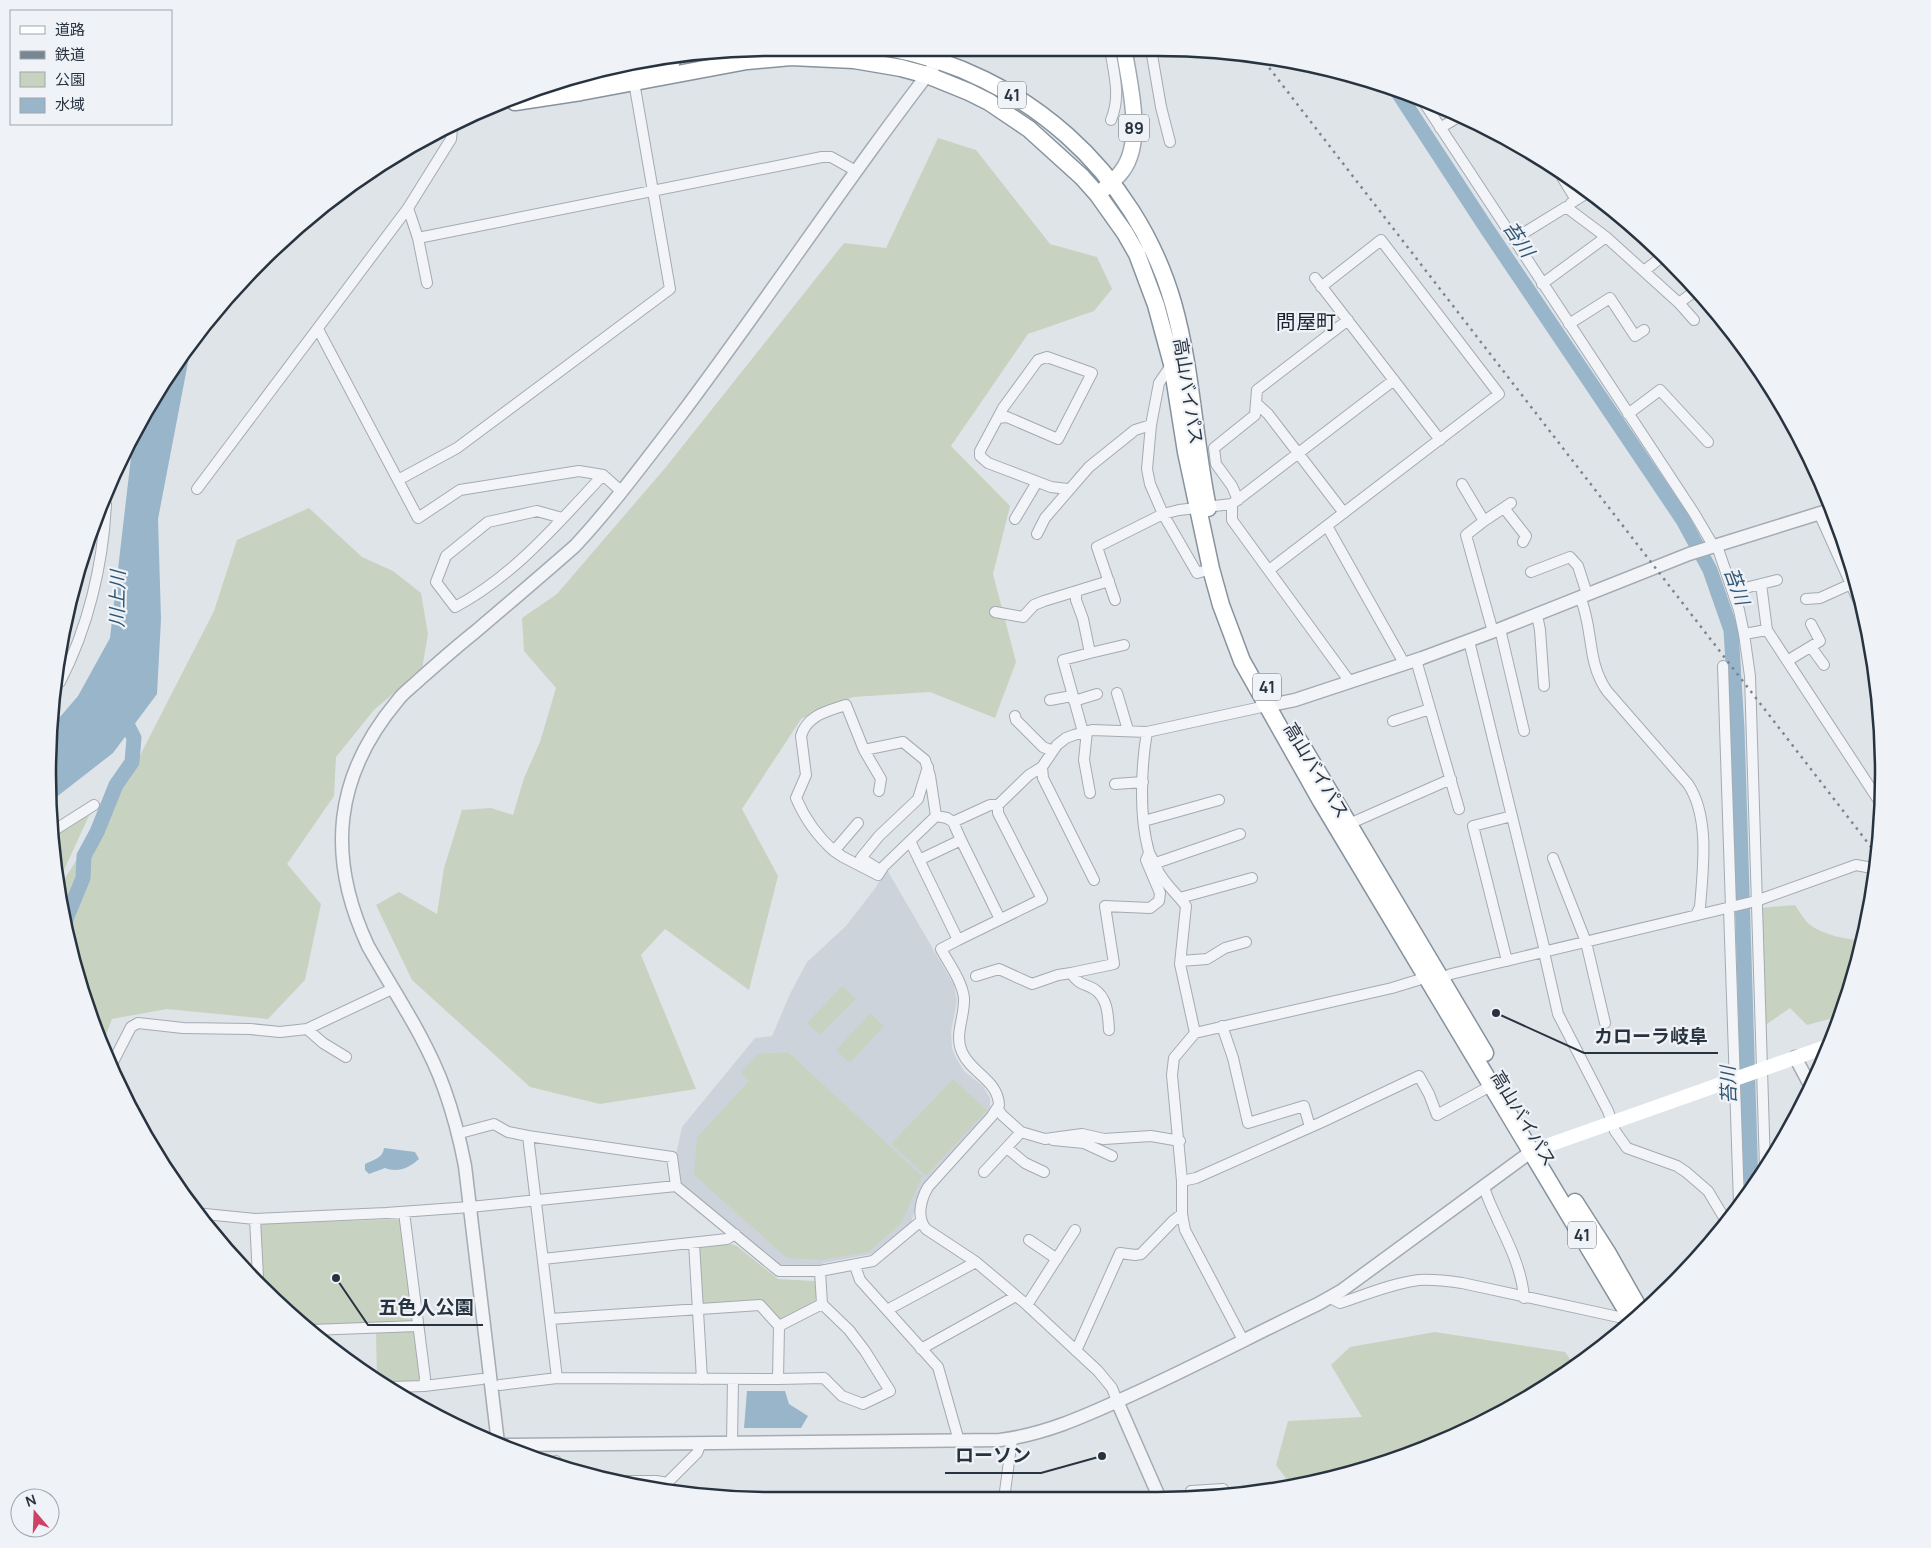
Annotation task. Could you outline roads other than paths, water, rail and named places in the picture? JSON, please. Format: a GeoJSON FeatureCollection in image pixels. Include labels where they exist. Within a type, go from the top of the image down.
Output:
{"type":"FeatureCollection","features":[{"type":"Feature","properties":{"kind":"highway","name":"41"},"geometry":{"type":"LineString","coordinates":[[946,56],[1025,103],[1066,134],[1111,182]]}},
{"type":"Feature","properties":{"kind":"highway","name":"41"},"geometry":{"type":"LineString","coordinates":[[528,100],[747,61],[791,57],[854,60],[927,75],[969,92],[1008,114],[1049,146],[1098,195]]}},
{"type":"Feature","properties":{"kind":"highway","name":"高山バイパス"},"geometry":{"type":"LineString","coordinates":[[1111,182],[1130,209],[1153,249],[1173,304],[1185,361],[1211,569],[1230,632],[1242,661],[1350,824],[1434,977],[1632,1312]]}},
{"type":"Feature","properties":{"kind":"highway","name":"高山バイパス"},"geometry":{"type":"LineString","coordinates":[[1098,195],[1113,213],[1137,254],[1156,305],[1172,364],[1202,507],[1230,602],[1272,705],[1321,801],[1434,977]]}},
{"type":"Feature","properties":{"kind":"main road","name":"89"},"geometry":{"type":"LineString","coordinates":[[1098,195],[1123,170],[1131,153],[1134,131],[1125,56]]}},
{"type":"Feature","properties":{"kind":"main road"},"geometry":{"type":"LineString","coordinates":[[1536,1149],[1820,1049]]}},
{"type":"Feature","properties":{"kind":"street"},"geometry":{"type":"LineString","coordinates":[[497,1436],[464,1158],[444,1087],[422,1041],[359,927],[348,892],[342,844],[344,812],[358,760],[378,726],[399,698],[575,546],[601,519],[725,354],[856,171],[941,56]]}},
{"type":"Feature","properties":{"kind":"street"},"geometry":{"type":"LineString","coordinates":[[1111,56],[1118,98],[1111,120]]}},
{"type":"Feature","properties":{"kind":"street"},"geometry":{"type":"LineString","coordinates":[[1152,56],[1161,108],[1170,142]]}},
{"type":"Feature","properties":{"kind":"street"},"geometry":{"type":"LineString","coordinates":[[398,480],[457,448],[670,289],[634,82]]}},
{"type":"Feature","properties":{"kind":"street"},"geometry":{"type":"LineString","coordinates":[[1428,110],[1694,513],[1714,547],[1733,591],[1744,634],[1750,676],[1760,1069],[1764,1156]]}},
{"type":"Feature","properties":{"kind":"street"},"geometry":{"type":"LineString","coordinates":[[1440,128],[1453,120]]}},
{"type":"Feature","properties":{"kind":"street"},"geometry":{"type":"LineString","coordinates":[[197,489],[408,208],[451,139],[452,133]]}},
{"type":"Feature","properties":{"kind":"street"},"geometry":{"type":"LineString","coordinates":[[418,238],[822,157],[831,157],[856,171]]}},
{"type":"Feature","properties":{"kind":"street"},"geometry":{"type":"LineString","coordinates":[[1567,185],[1576,200]]}},
{"type":"Feature","properties":{"kind":"street"},"geometry":{"type":"LineString","coordinates":[[1514,239],[1582,196]]}},
{"type":"Feature","properties":{"kind":"street"},"geometry":{"type":"LineString","coordinates":[[1566,207],[1644,271],[1694,320]]}},
{"type":"Feature","properties":{"kind":"street"},"geometry":{"type":"LineString","coordinates":[[408,208],[418,238],[427,284]]}},
{"type":"Feature","properties":{"kind":"street"},"geometry":{"type":"LineString","coordinates":[[1542,284],[1606,238]]}},
{"type":"Feature","properties":{"kind":"street"},"geometry":{"type":"LineString","coordinates":[[1269,570],[1440,440],[1499,394],[1381,240],[1318,283],[1440,440]]}},
{"type":"Feature","properties":{"kind":"street"},"geometry":{"type":"LineString","coordinates":[[1644,271],[1658,260]]}},
{"type":"Feature","properties":{"kind":"street"},"geometry":{"type":"LineString","coordinates":[[1679,304],[1691,294]]}},
{"type":"Feature","properties":{"kind":"street"},"geometry":{"type":"LineString","coordinates":[[1569,324],[1610,298],[1635,336],[1644,330]]}},
{"type":"Feature","properties":{"kind":"street"},"geometry":{"type":"LineString","coordinates":[[1348,320],[1257,390],[1255,415],[1214,448],[1216,464],[1232,486],[1235,502],[1232,520],[1350,682]]}},
{"type":"Feature","properties":{"kind":"street"},"geometry":{"type":"LineString","coordinates":[[318,330],[418,518],[460,490],[578,471],[603,475],[622,492]]}},
{"type":"Feature","properties":{"kind":"street"},"geometry":{"type":"LineString","coordinates":[[998,418],[1006,417],[1058,439],[1092,373],[1047,357],[1038,360],[998,418],[980,451],[980,456],[988,463],[1050,487],[1068,490]]}},
{"type":"Feature","properties":{"kind":"street"},"geometry":{"type":"LineString","coordinates":[[1172,364],[1159,383],[1151,425],[1147,469],[1150,484],[1163,514],[1197,573],[1211,569]]}},
{"type":"Feature","properties":{"kind":"street"},"geometry":{"type":"LineString","coordinates":[[1115,600],[1097,547],[1163,514],[1235,502],[1394,380]]}},
{"type":"Feature","properties":{"kind":"street"},"geometry":{"type":"LineString","coordinates":[[1628,414],[1660,390],[1708,442]]}},
{"type":"Feature","properties":{"kind":"street"},"geometry":{"type":"LineString","coordinates":[[1256,403],[1268,414],[1344,513]]}},
{"type":"Feature","properties":{"kind":"street"},"geometry":{"type":"LineString","coordinates":[[1037,534],[1044,518],[1089,467],[1135,430],[1151,425]]}},
{"type":"Feature","properties":{"kind":"street"},"geometry":{"type":"LineString","coordinates":[[562,518],[538,511],[488,522],[446,556],[436,582],[455,607],[471,599],[515,566],[562,518],[603,475]]}},
{"type":"Feature","properties":{"kind":"street"},"geometry":{"type":"LineString","coordinates":[[1015,519],[1037,482]]}},
{"type":"Feature","properties":{"kind":"street"},"geometry":{"type":"LineString","coordinates":[[1462,484],[1484,521]]}},
{"type":"Feature","properties":{"kind":"street"},"geometry":{"type":"LineString","coordinates":[[1523,542],[1526,536],[1507,505],[1466,535],[1496,631],[1524,731]]}},
{"type":"Feature","properties":{"kind":"street"},"geometry":{"type":"LineString","coordinates":[[953,822],[990,805],[998,805],[1029,776],[1042,768],[1053,751],[1066,738],[1085,732],[1108,729],[1147,732],[1272,705],[1350,682],[1496,631],[1689,554],[1825,512],[1840,554]]}},
{"type":"Feature","properties":{"kind":"street"},"geometry":{"type":"LineString","coordinates":[[63,676],[78,641],[92,596],[103,541],[105,514]]}},
{"type":"Feature","properties":{"kind":"street"},"geometry":{"type":"LineString","coordinates":[[1327,526],[1410,661],[1430,709],[1459,809]]}},
{"type":"Feature","properties":{"kind":"street"},"geometry":{"type":"LineString","coordinates":[[1532,572],[1570,557],[1578,566],[1584,596],[1592,660],[1598,677],[1607,691],[1688,784],[1696,799],[1700,812],[1703,854],[1700,907],[1696,915]]}},
{"type":"Feature","properties":{"kind":"street"},"geometry":{"type":"LineString","coordinates":[[1733,591],[1777,580]]}},
{"type":"Feature","properties":{"kind":"street"},"geometry":{"type":"LineString","coordinates":[[995,612],[1023,616],[1034,605],[1109,581]]}},
{"type":"Feature","properties":{"kind":"street"},"geometry":{"type":"LineString","coordinates":[[1760,584],[1767,630],[1874,792]]}},
{"type":"Feature","properties":{"kind":"street"},"geometry":{"type":"LineString","coordinates":[[1806,599],[1820,598],[1849,585]]}},
{"type":"Feature","properties":{"kind":"street"},"geometry":{"type":"LineString","coordinates":[[1076,592],[1076,600],[1090,653]]}},
{"type":"Feature","properties":{"kind":"street"},"geometry":{"type":"LineString","coordinates":[[1537,615],[1540,630],[1544,686]]}},
{"type":"Feature","properties":{"kind":"street"},"geometry":{"type":"LineString","coordinates":[[1787,661],[1820,641],[1811,624]]}},
{"type":"Feature","properties":{"kind":"street"},"geometry":{"type":"LineString","coordinates":[[1744,634],[1767,630]]}},
{"type":"Feature","properties":{"kind":"street"},"geometry":{"type":"LineString","coordinates":[[1468,641],[1512,816],[1558,1014],[1608,1111],[1611,1122],[1627,1148],[1676,1166],[1696,1180],[1708,1192],[1722,1215]]}},
{"type":"Feature","properties":{"kind":"street"},"geometry":{"type":"LineString","coordinates":[[1090,793],[1084,760],[1085,732],[1073,698],[1063,660],[1124,645]]}},
{"type":"Feature","properties":{"kind":"street"},"geometry":{"type":"LineString","coordinates":[[1811,647],[1824,665]]}},
{"type":"Feature","properties":{"kind":"street"},"geometry":{"type":"LineString","coordinates":[[1723,666],[1739,1194]]}},
{"type":"Feature","properties":{"kind":"street"},"geometry":{"type":"LineString","coordinates":[[1117,693],[1128,730]]}},
{"type":"Feature","properties":{"kind":"street"},"geometry":{"type":"LineString","coordinates":[[1050,700],[1097,694]]}},
{"type":"Feature","properties":{"kind":"street"},"geometry":{"type":"LineString","coordinates":[[879,791],[881,779],[864,750],[846,706],[818,715],[802,731],[806,775],[796,798],[818,836],[843,857],[878,875],[936,816]]}},
{"type":"Feature","properties":{"kind":"street"},"geometry":{"type":"LineString","coordinates":[[1393,721],[1430,709]]}},
{"type":"Feature","properties":{"kind":"street"},"geometry":{"type":"LineString","coordinates":[[1015,716],[1016,720],[1044,747],[1053,751]]}},
{"type":"Feature","properties":{"kind":"street"},"geometry":{"type":"LineString","coordinates":[[1147,732],[1142,758],[1144,820],[1149,854],[1156,863],[1160,873],[1186,906],[1180,961],[1195,1033]]}},
{"type":"Feature","properties":{"kind":"street"},"geometry":{"type":"LineString","coordinates":[[864,750],[903,742],[925,760],[928,767],[936,816]]}},
{"type":"Feature","properties":{"kind":"street"},"geometry":{"type":"LineString","coordinates":[[881,870],[861,858],[879,836],[918,799],[928,767]]}},
{"type":"Feature","properties":{"kind":"street"},"geometry":{"type":"LineString","coordinates":[[1042,768],[1043,778],[1094,880]]}},
{"type":"Feature","properties":{"kind":"street"},"geometry":{"type":"LineString","coordinates":[[1350,824],[1451,780]]}},
{"type":"Feature","properties":{"kind":"street"},"geometry":{"type":"LineString","coordinates":[[1115,784],[1143,782]]}},
{"type":"Feature","properties":{"kind":"street"},"geometry":{"type":"LineString","coordinates":[[1144,820],[1219,800]]}},
{"type":"Feature","properties":{"kind":"street"},"geometry":{"type":"LineString","coordinates":[[59,827],[94,805]]}},
{"type":"Feature","properties":{"kind":"street"},"geometry":{"type":"LineString","coordinates":[[998,805],[998,813],[1042,899],[940,949],[962,992],[964,1003],[959,1031],[961,1048],[970,1064],[991,1084],[998,1095],[998,1109],[1002,1115],[1021,1132],[1065,1142],[1084,1143],[1112,1156]]}},
{"type":"Feature","properties":{"kind":"street"},"geometry":{"type":"LineString","coordinates":[[936,816],[947,818],[953,822],[1000,919]]}},
{"type":"Feature","properties":{"kind":"street"},"geometry":{"type":"LineString","coordinates":[[1507,961],[1473,826],[1512,816]]}},
{"type":"Feature","properties":{"kind":"street"},"geometry":{"type":"LineString","coordinates":[[834,851],[858,823]]}},
{"type":"Feature","properties":{"kind":"street"},"geometry":{"type":"LineString","coordinates":[[1156,863],[1240,834]]}},
{"type":"Feature","properties":{"kind":"street"},"geometry":{"type":"LineString","coordinates":[[919,860],[961,840]]}},
{"type":"Feature","properties":{"kind":"street"},"geometry":{"type":"LineString","coordinates":[[910,841],[958,940]]}},
{"type":"Feature","properties":{"kind":"street"},"geometry":{"type":"LineString","coordinates":[[976,976],[999,969],[1032,984],[1058,975],[1114,964],[1105,906],[1150,908],[1159,901],[1160,893],[1146,860],[1149,854]]}},
{"type":"Feature","properties":{"kind":"street"},"geometry":{"type":"LineString","coordinates":[[1553,858],[1586,942],[1604,1023]]}},
{"type":"Feature","properties":{"kind":"street"},"geometry":{"type":"LineString","coordinates":[[1243,1340],[1185,1230],[1182,1214],[1180,1141],[1172,1063],[1195,1033],[1755,902],[1856,865],[1869,867]]}},
{"type":"Feature","properties":{"kind":"street"},"geometry":{"type":"LineString","coordinates":[[1180,898],[1252,878]]}},
{"type":"Feature","properties":{"kind":"street"},"geometry":{"type":"LineString","coordinates":[[1180,961],[1207,958],[1225,948],[1246,942]]}},
{"type":"Feature","properties":{"kind":"street"},"geometry":{"type":"LineString","coordinates":[[1071,973],[1078,983],[1094,990],[1103,998],[1107,1010],[1109,1030]]}},
{"type":"Feature","properties":{"kind":"street"},"geometry":{"type":"LineString","coordinates":[[115,1058],[131,1027],[138,1023],[183,1028],[250,1029],[280,1032],[306,1029],[392,989]]}},
{"type":"Feature","properties":{"kind":"street"},"geometry":{"type":"LineString","coordinates":[[1222,1026],[1233,1058],[1248,1123],[1304,1106],[1310,1127]]}},
{"type":"Feature","properties":{"kind":"street"},"geometry":{"type":"LineString","coordinates":[[306,1029],[323,1043],[346,1057]]}},
{"type":"Feature","properties":{"kind":"street"},"geometry":{"type":"LineString","coordinates":[[1795,1057],[1807,1079]]}},
{"type":"Feature","properties":{"kind":"street"},"geometry":{"type":"LineString","coordinates":[[1182,1181],[1196,1178],[1419,1076],[1438,1115],[1485,1089]]}},
{"type":"Feature","properties":{"kind":"street"},"geometry":{"type":"LineString","coordinates":[[998,1109],[923,1194],[920,1209],[921,1221],[926,1229],[976,1262],[1027,1305],[1112,1388],[1157,1492]]}},
{"type":"Feature","properties":{"kind":"street"},"geometry":{"type":"LineString","coordinates":[[464,1132],[494,1124],[508,1132],[528,1136],[672,1157],[676,1186],[779,1271],[820,1271],[855,1266],[873,1261],[921,1221]]}},
{"type":"Feature","properties":{"kind":"street"},"geometry":{"type":"LineString","coordinates":[[984,1172],[1021,1132]]}},
{"type":"Feature","properties":{"kind":"street"},"geometry":{"type":"LineString","coordinates":[[1045,1138],[1082,1134],[1104,1139],[1150,1136],[1180,1141]]}},
{"type":"Feature","properties":{"kind":"street"},"geometry":{"type":"LineString","coordinates":[[528,1136],[557,1378]]}},
{"type":"Feature","properties":{"kind":"street"},"geometry":{"type":"LineString","coordinates":[[1007,1148],[1025,1163],[1044,1172]]}},
{"type":"Feature","properties":{"kind":"street"},"geometry":{"type":"LineString","coordinates":[[519,1445],[959,1441],[1012,1439],[1063,1426],[1330,1298],[1536,1149]]}},
{"type":"Feature","properties":{"kind":"street"},"geometry":{"type":"LineString","coordinates":[[208,1214],[255,1219],[404,1212],[676,1186]]}},
{"type":"Feature","properties":{"kind":"street"},"geometry":{"type":"LineString","coordinates":[[1484,1186],[1486,1198],[1505,1235],[1523,1280],[1524,1298]]}},
{"type":"Feature","properties":{"kind":"street"},"geometry":{"type":"LineString","coordinates":[[404,1212],[424,1386]]}},
{"type":"Feature","properties":{"kind":"street"},"geometry":{"type":"LineString","coordinates":[[1076,1351],[1120,1253],[1135,1256],[1141,1254],[1182,1214]]}},
{"type":"Feature","properties":{"kind":"street"},"geometry":{"type":"LineString","coordinates":[[255,1219],[258,1273]]}},
{"type":"Feature","properties":{"kind":"street"},"geometry":{"type":"LineString","coordinates":[[1027,1305],[1075,1230]]}},
{"type":"Feature","properties":{"kind":"street"},"geometry":{"type":"LineString","coordinates":[[543,1259],[727,1239],[735,1234]]}},
{"type":"Feature","properties":{"kind":"street"},"geometry":{"type":"LineString","coordinates":[[1028,1240],[1056,1259]]}},
{"type":"Feature","properties":{"kind":"street"},"geometry":{"type":"LineString","coordinates":[[694,1243],[702,1379]]}},
{"type":"Feature","properties":{"kind":"street"},"geometry":{"type":"LineString","coordinates":[[887,1310],[976,1262]]}},
{"type":"Feature","properties":{"kind":"street"},"geometry":{"type":"LineString","coordinates":[[855,1266],[860,1280],[938,1367],[959,1441]]}},
{"type":"Feature","properties":{"kind":"street"},"geometry":{"type":"LineString","coordinates":[[500,1385],[557,1378],[824,1378],[842,1396],[864,1404],[890,1391],[860,1344],[822,1304],[820,1271]]}},
{"type":"Feature","properties":{"kind":"street"},"geometry":{"type":"LineString","coordinates":[[1330,1298],[1340,1303],[1405,1283],[1429,1280],[1462,1283],[1524,1298],[1626,1317]]}},
{"type":"Feature","properties":{"kind":"street"},"geometry":{"type":"LineString","coordinates":[[921,1349],[1016,1296]]}},
{"type":"Feature","properties":{"kind":"street"},"geometry":{"type":"LineString","coordinates":[[779,1326],[822,1304]]}},
{"type":"Feature","properties":{"kind":"street"},"geometry":{"type":"LineString","coordinates":[[550,1319],[760,1305],[779,1326],[778,1379]]}},
{"type":"Feature","properties":{"kind":"street"},"geometry":{"type":"LineString","coordinates":[[320,1330],[418,1326]]}},
{"type":"Feature","properties":{"kind":"street"},"geometry":{"type":"LineString","coordinates":[[400,1387],[424,1386],[482,1379]]}},
{"type":"Feature","properties":{"kind":"street"},"geometry":{"type":"LineString","coordinates":[[732,1442],[733,1379]]}},
{"type":"Feature","properties":{"kind":"street"},"geometry":{"type":"LineString","coordinates":[[1005,1492],[1012,1439]]}},
{"type":"Feature","properties":{"kind":"street"},"geometry":{"type":"LineString","coordinates":[[667,1484],[698,1453],[702,1443]]}},
{"type":"Feature","properties":{"kind":"street"},"geometry":{"type":"LineString","coordinates":[[1200,1490],[1223,1488]]}},
{"type":"Feature","properties":{"kind":"water","name":"川上川"},"geometry":{"type":"Polygon","coordinates":[[[189,359],[158,519],[161,619],[157,694],[113,753],[57,797],[59,718],[78,696],[110,638],[131,454],[152,415],[189,359]]]}},
{"type":"Feature","properties":{"kind":"water"},"geometry":{"type":"Polygon","coordinates":[[[384,1148],[415,1152],[419,1159],[403,1169],[385,1168],[369,1174],[365,1170],[365,1164],[380,1156],[384,1148]]]}},
{"type":"Feature","properties":{"kind":"water"},"geometry":{"type":"Polygon","coordinates":[[[747,1391],[785,1391],[789,1404],[808,1416],[801,1428],[744,1428],[747,1391]]]}},
{"type":"Feature","properties":{"kind":"waterway","name":"苔川"},"geometry":{"type":"LineString","coordinates":[[1403,100],[1485,226],[1683,520],[1710,570],[1731,630],[1737,729],[1751,1177]]}},
{"type":"Feature","properties":{"kind":"waterway"},"geometry":{"type":"LineString","coordinates":[[69,911],[83,878],[84,856],[97,832],[116,785],[132,762],[134,738],[123,711]]}},
{"type":"Feature","properties":{"kind":"railway"},"geometry":{"type":"LineString","coordinates":[[1267,65],[1871,847]]}},
{"type":"Feature","properties":{"kind":"place","name":"カローラ岐阜"},"geometry":{"type":"Point","coordinates":[1496,1013]}},
{"type":"Feature","properties":{"kind":"place","name":"五色人公園"},"geometry":{"type":"Point","coordinates":[336,1278]}},
{"type":"Feature","properties":{"kind":"place","name":"ローソン"},"geometry":{"type":"Point","coordinates":[1102,1456]}},
{"type":"Feature","properties":{"kind":"district","name":"問屋町"},"geometry":{"type":"Point","coordinates":[1306,321]}}]}
